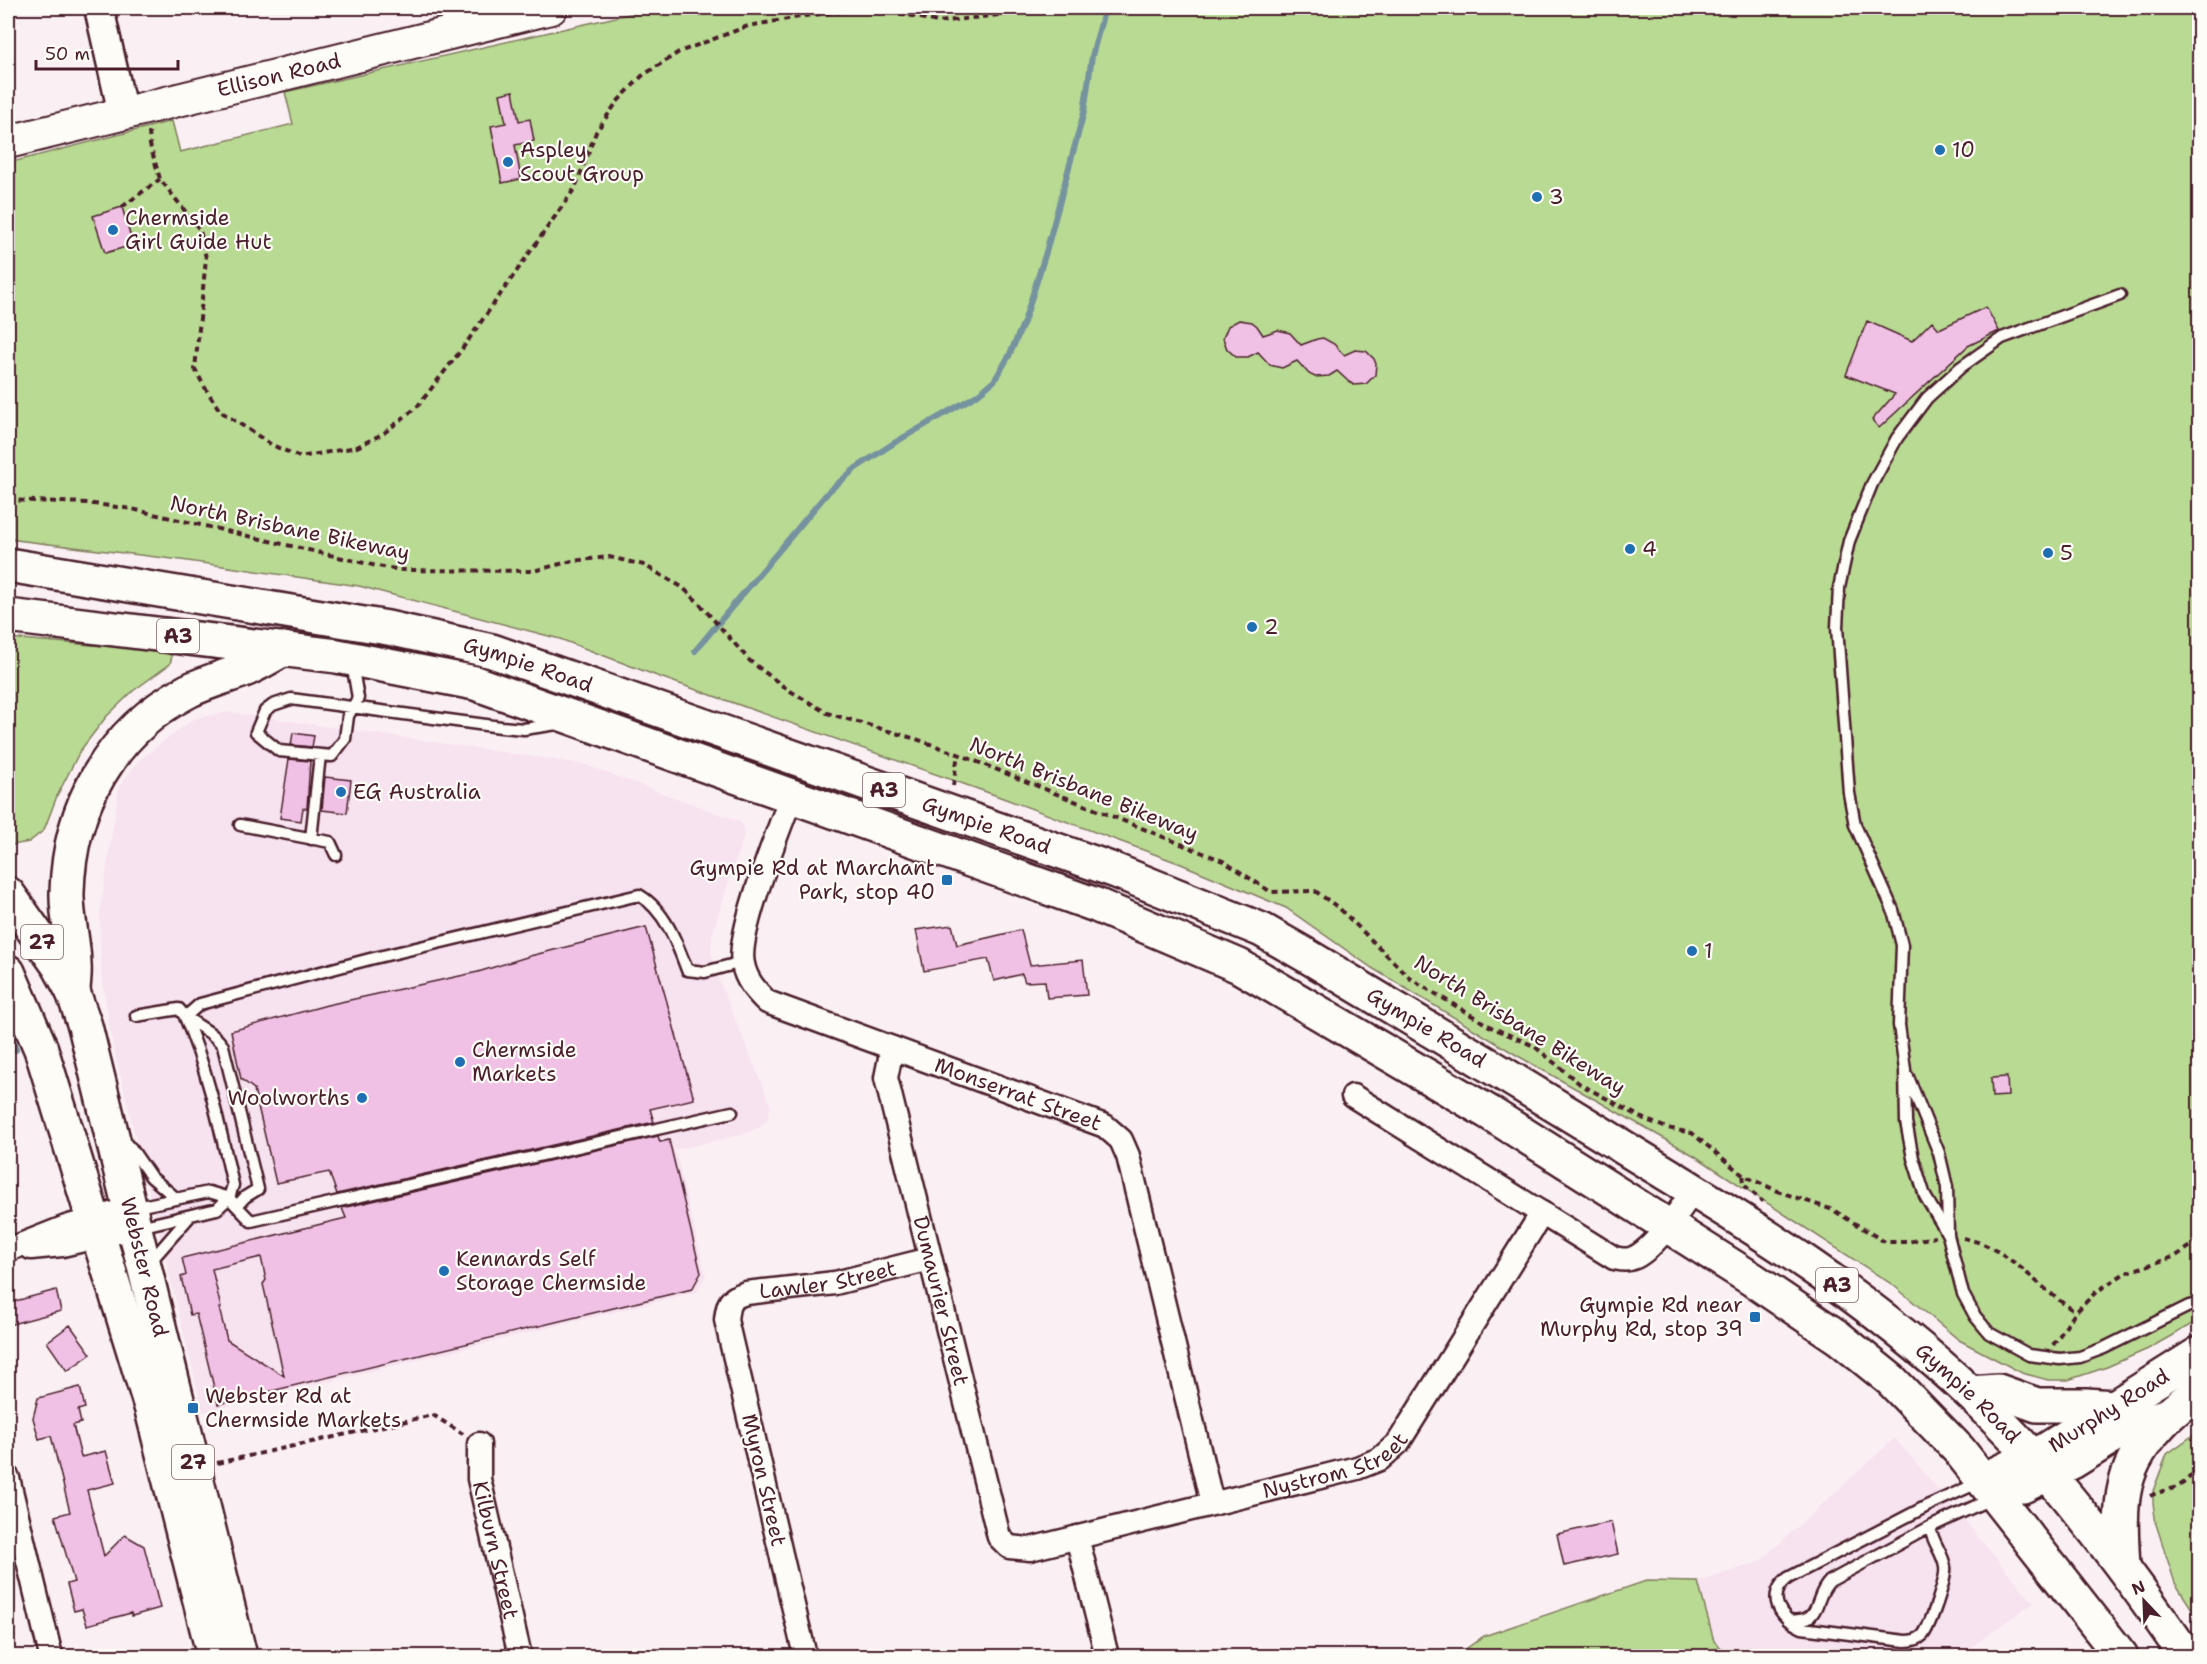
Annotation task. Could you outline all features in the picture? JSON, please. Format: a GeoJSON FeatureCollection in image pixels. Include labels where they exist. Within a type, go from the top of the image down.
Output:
{"type":"FeatureCollection","features":[{"type":"Feature","properties":{"kind":"main road","name":"Ellison Road"},"geometry":{"type":"LineString","coordinates":[[8,142],[135,119],[550,8]]}},
{"type":"Feature","properties":{"kind":"main road","name":"Gympie Road"},"geometry":{"type":"LineString","coordinates":[[8,565],[388,628],[492,651],[1116,871],[1262,930],[1766,1235],[1906,1336],[1970,1393],[2039,1466],[2123,1567],[2186,1656]]}},
{"type":"Feature","properties":{"kind":"main road","name":"Gympie Road"},"geometry":{"type":"LineString","coordinates":[[8,616],[284,649],[475,683],[1096,905],[1239,966],[1488,1112],[1805,1313],[1874,1365],[1938,1427],[1990,1489],[2121,1656]]}},
{"type":"Feature","properties":{"kind":"main road"},"geometry":{"type":"LineString","coordinates":[[73,992],[75,964],[67,893],[70,860],[75,827],[99,776],[114,752],[133,730],[177,697],[222,676],[245,669],[284,649]]}},
{"type":"Feature","properties":{"kind":"main road","name":"Webster Road"},"geometry":{"type":"LineString","coordinates":[[8,894],[59,966],[73,992],[85,1026],[240,1656]]}},
{"type":"Feature","properties":{"kind":"main road","name":"Webster Road"},"geometry":{"type":"LineString","coordinates":[[8,972],[41,1049],[153,1410],[214,1656]]}},
{"type":"Feature","properties":{"kind":"main road","name":"Murphy Road"},"geometry":{"type":"LineString","coordinates":[[2039,1466],[2113,1407],[2199,1353]]}},
{"type":"Feature","properties":{"kind":"main road","name":"Murphy Road"},"geometry":{"type":"LineString","coordinates":[[1990,1489],[2130,1426],[2169,1415],[2199,1389]]}},
{"type":"Feature","properties":{"kind":"main road"},"geometry":{"type":"LineString","coordinates":[[1970,1393],[1998,1391],[2037,1405],[2113,1407]]}},
{"type":"Feature","properties":{"kind":"main road"},"geometry":{"type":"LineString","coordinates":[[2123,1567],[2120,1510],[2128,1476],[2141,1446],[2169,1415]]}},
{"type":"Feature","properties":{"kind":"street"},"geometry":{"type":"LineString","coordinates":[[99,8],[135,119]]}},
{"type":"Feature","properties":{"kind":"street","name":"Monserrat Street"},"geometry":{"type":"LineString","coordinates":[[791,797],[745,931],[742,962],[750,985],[767,1002],[1105,1126],[1121,1140],[1128,1156],[1212,1503]]}},
{"type":"Feature","properties":{"kind":"street","name":"Dumaurier Street"},"geometry":{"type":"LineString","coordinates":[[892,1048],[886,1078],[999,1537],[1009,1547]]}},
{"type":"Feature","properties":{"kind":"street"},"geometry":{"type":"LineString","coordinates":[[1353,1096],[1614,1258],[1631,1259],[1639,1255],[1668,1226],[1694,1190]]}},
{"type":"Feature","properties":{"kind":"street","name":"Nystrom Street"},"geometry":{"type":"LineString","coordinates":[[1009,1547],[1030,1549],[1358,1468],[1380,1459],[1398,1443],[1542,1214]]}},
{"type":"Feature","properties":{"kind":"street"},"geometry":{"type":"LineString","coordinates":[[8,1250],[133,1218]]}},
{"type":"Feature","properties":{"kind":"street","name":"Lawler Street"},"geometry":{"type":"LineString","coordinates":[[728,1304],[736,1296],[746,1293],[835,1283],[930,1259]]}},
{"type":"Feature","properties":{"kind":"street","name":"Myron Street"},"geometry":{"type":"LineString","coordinates":[[728,1304],[726,1320],[805,1656]]}},
{"type":"Feature","properties":{"kind":"street","name":"Kilburn Street"},"geometry":{"type":"LineString","coordinates":[[479,1444],[479,1479],[520,1656]]}},
{"type":"Feature","properties":{"kind":"street"},"geometry":{"type":"LineString","coordinates":[[8,1478],[13,1524],[51,1656]]}},
{"type":"Feature","properties":{"kind":"street"},"geometry":{"type":"LineString","coordinates":[[1077,1537],[1107,1656]]}},
{"type":"Feature","properties":{"kind":"lane"},"geometry":{"type":"LineString","coordinates":[[1948,1235],[1925,1196],[1912,1158],[1906,1122],[1905,1070],[1899,1025],[1902,945],[1893,910],[1855,825],[1849,793],[1838,627],[1839,588],[1849,541],[1872,484],[1898,438],[1927,398],[1961,367],[2002,338],[2120,295]]}},
{"type":"Feature","properties":{"kind":"lane"},"geometry":{"type":"LineString","coordinates":[[355,660],[354,675],[358,698],[353,708],[348,716],[345,739],[332,756],[279,751],[256,732],[265,711],[281,701],[291,699],[353,708],[501,728],[524,729],[544,724],[587,723]]}},
{"type":"Feature","properties":{"kind":"lane"},"geometry":{"type":"LineString","coordinates":[[310,839],[320,755]]}},
{"type":"Feature","properties":{"kind":"lane"},"geometry":{"type":"LineString","coordinates":[[240,825],[330,842],[336,855]]}},
{"type":"Feature","properties":{"kind":"lane"},"geometry":{"type":"LineString","coordinates":[[185,1017],[200,1004],[260,987],[639,895],[649,901],[660,914],[678,945],[687,970],[705,972],[742,962]]}},
{"type":"Feature","properties":{"kind":"lane"},"geometry":{"type":"LineString","coordinates":[[136,1016],[179,1009],[185,1017],[213,1097],[233,1185],[233,1202]]}},
{"type":"Feature","properties":{"kind":"lane"},"geometry":{"type":"LineString","coordinates":[[133,1218],[191,1215],[217,1209],[258,1189],[223,1046],[208,1031],[185,1017]]}},
{"type":"Feature","properties":{"kind":"lane"},"geometry":{"type":"LineString","coordinates":[[1905,1070],[1939,1153],[1947,1187],[1948,1235],[1963,1294],[1975,1316],[1989,1333],[2029,1355],[2060,1359],[2080,1357],[2199,1303]]}},
{"type":"Feature","properties":{"kind":"lane"},"geometry":{"type":"LineString","coordinates":[[133,1218],[177,1199],[209,1192],[233,1202],[251,1221],[732,1112]]}},
{"type":"Feature","properties":{"kind":"lane"},"geometry":{"type":"LineString","coordinates":[[113,1137],[131,1148],[151,1177],[177,1199]]}},
{"type":"Feature","properties":{"kind":"lane"},"geometry":{"type":"LineString","coordinates":[[146,1268],[191,1215]]}},
{"type":"Feature","properties":{"kind":"lane"},"geometry":{"type":"LineString","coordinates":[[1787,1620],[1800,1620],[1813,1615],[1822,1591],[1830,1581],[1930,1527],[1990,1489]]}},
{"type":"Feature","properties":{"kind":"lane"},"geometry":{"type":"LineString","coordinates":[[1930,1527],[1944,1563],[1945,1576],[1927,1628],[1917,1639],[1905,1641],[1809,1630],[1787,1620],[1779,1610],[1776,1598],[1779,1587],[1788,1578],[1929,1504],[1990,1489]]}},
{"type":"Feature","properties":{"kind":"path"},"geometry":{"type":"LineString","coordinates":[[135,119],[150,145],[159,179],[200,230],[206,258],[195,369],[220,411],[272,445],[300,457],[357,447],[384,433],[417,407],[462,349],[575,188],[596,132],[617,102],[642,76],[679,52],[748,26],[864,8],[879,8],[937,22],[1045,8]]}},
{"type":"Feature","properties":{"kind":"path"},"geometry":{"type":"LineString","coordinates":[[122,207],[159,179]]}},
{"type":"Feature","properties":{"kind":"path","name":"North Brisbane Bikeway"},"geometry":{"type":"LineString","coordinates":[[8,500],[87,503],[132,509],[402,570],[533,571],[572,561],[609,557],[644,565],[682,587],[730,636],[750,661],[787,689],[827,713],[958,754],[1223,861],[1271,892],[1315,891],[1339,908],[1411,979],[1491,1027],[1534,1046],[1580,1084],[1644,1119],[1667,1128],[1692,1133],[1744,1176],[1780,1192],[1833,1210],[1886,1242],[1907,1242],[1948,1235],[1977,1240],[2007,1256],[2063,1304],[2076,1312]]}},
{"type":"Feature","properties":{"kind":"path"},"geometry":{"type":"LineString","coordinates":[[958,754],[952,786],[961,790]]}},
{"type":"Feature","properties":{"kind":"path"},"geometry":{"type":"LineString","coordinates":[[1744,1176],[1742,1183],[1770,1209]]}},
{"type":"Feature","properties":{"kind":"path"},"geometry":{"type":"LineString","coordinates":[[2044,1358],[2076,1312],[2096,1292],[2125,1273],[2176,1256],[2199,1240]]}},
{"type":"Feature","properties":{"kind":"path"},"geometry":{"type":"LineString","coordinates":[[194,1469],[433,1415],[479,1444]]}},
{"type":"Feature","properties":{"kind":"path"},"geometry":{"type":"LineString","coordinates":[[2144,1504],[2150,1496],[2161,1490],[2178,1487],[2186,1482],[2199,1464]]}},
{"type":"Feature","properties":{"kind":"shaded area","name":"Chermside Markets"},"geometry":{"type":"Polygon","coordinates":[[[228,712],[583,764],[739,821],[743,826],[744,835],[712,935],[711,952],[721,985],[771,1106],[768,1118],[760,1127],[745,1134],[675,1150],[706,1276],[697,1292],[203,1412],[112,1041],[101,970],[100,912],[119,787],[138,761],[195,718],[228,712]]]}},
{"type":"Feature","properties":{"kind":"shaded area"},"geometry":{"type":"Polygon","coordinates":[[[1895,1438],[2034,1603],[1958,1656],[1730,1656],[1714,1641],[1703,1611],[1706,1609],[1698,1582],[1759,1562],[1895,1438]]]}},
{"type":"Feature","properties":{"kind":"green space"},"geometry":{"type":"Polygon","coordinates":[[[656,8],[2199,8],[2199,1320],[2148,1349],[2107,1367],[2068,1380],[2048,1380],[2022,1373],[1959,1340],[1893,1285],[1695,1156],[1518,1056],[1372,968],[1286,908],[1181,864],[560,639],[359,586],[181,560],[8,539],[8,163],[172,121],[180,152],[293,124],[285,92],[656,8]]]}},
{"type":"Feature","properties":{"kind":"green space"},"geometry":{"type":"Polygon","coordinates":[[[8,638],[162,651],[172,656],[170,664],[133,691],[106,717],[80,751],[57,796],[44,830],[29,842],[12,845],[8,840],[8,638]]]}},
{"type":"Feature","properties":{"kind":"green space"},"geometry":{"type":"Polygon","coordinates":[[[2199,1431],[2199,1620],[2175,1583],[2156,1524],[2153,1491],[2167,1454],[2199,1431]]]}},
{"type":"Feature","properties":{"kind":"green space"},"geometry":{"type":"Polygon","coordinates":[[[1646,1581],[1698,1582],[1714,1641],[1730,1656],[1456,1656],[1484,1636],[1646,1581]]]}},
{"type":"Feature","properties":{"kind":"building","name":"Aspley Scout Group"},"geometry":{"type":"Polygon","coordinates":[[[513,91],[519,121],[530,119],[534,141],[515,145],[521,179],[502,183],[491,126],[506,123],[500,94],[513,91]]]}},
{"type":"Feature","properties":{"kind":"building","name":"Chermside Girl Guide Hut"},"geometry":{"type":"Polygon","coordinates":[[[122,207],[133,245],[105,253],[93,216],[122,207]]]}},
{"type":"Feature","properties":{"kind":"building"},"geometry":{"type":"Polygon","coordinates":[[[1986,307],[1999,331],[1968,346],[1879,428],[1872,420],[1895,394],[1846,375],[1867,321],[1912,341],[1932,321],[1939,329],[1986,307]]]}},
{"type":"Feature","properties":{"kind":"building"},"geometry":{"type":"Polygon","coordinates":[[[1239,320],[1252,322],[1263,335],[1278,330],[1290,333],[1301,345],[1323,338],[1334,344],[1344,355],[1355,350],[1366,351],[1376,364],[1375,375],[1366,384],[1354,385],[1337,371],[1329,376],[1315,377],[1297,361],[1282,368],[1270,365],[1258,352],[1248,357],[1236,357],[1227,349],[1223,338],[1228,326],[1239,320]]]}},
{"type":"Feature","properties":{"kind":"building"},"geometry":{"type":"Polygon","coordinates":[[[293,733],[314,736],[312,747],[291,745],[293,733]]]}},
{"type":"Feature","properties":{"kind":"building"},"geometry":{"type":"Polygon","coordinates":[[[289,759],[310,761],[307,808],[303,808],[301,821],[280,818],[289,759]]]}},
{"type":"Feature","properties":{"kind":"building","name":"EG Australia"},"geometry":{"type":"Polygon","coordinates":[[[325,777],[351,780],[347,813],[322,810],[325,777]]]}},
{"type":"Feature","properties":{"kind":"building"},"geometry":{"type":"Polygon","coordinates":[[[952,925],[957,945],[1021,930],[1030,965],[1083,960],[1087,995],[1047,998],[1045,981],[1025,982],[1022,974],[994,981],[988,959],[924,971],[916,930],[952,925]]]}},
{"type":"Feature","properties":{"kind":"building","name":"Chermside Markets"},"geometry":{"type":"Polygon","coordinates":[[[646,927],[694,1099],[650,1109],[654,1122],[337,1194],[329,1172],[276,1183],[254,1089],[241,1079],[231,1031],[327,1005],[478,972],[530,956],[646,927]]]}},
{"type":"Feature","properties":{"kind":"building"},"geometry":{"type":"Polygon","coordinates":[[[2007,1077],[2008,1096],[1992,1097],[1991,1078],[2007,1077]]]}},
{"type":"Feature","properties":{"kind":"building","name":"Kennards Self Storage Chermside"},"geometry":{"type":"Polygon","coordinates":[[[658,1136],[660,1142],[669,1140],[701,1273],[692,1289],[218,1404],[196,1314],[190,1315],[181,1277],[186,1275],[182,1258],[346,1218],[342,1208],[658,1136]],[[261,1257],[212,1269],[227,1340],[284,1376],[263,1284],[266,1280],[261,1257]]]}},
{"type":"Feature","properties":{"kind":"building"},"geometry":{"type":"Polygon","coordinates":[[[56,1290],[61,1311],[8,1325],[8,1303],[56,1290]]]}},
{"type":"Feature","properties":{"kind":"building"},"geometry":{"type":"Polygon","coordinates":[[[70,1325],[91,1354],[67,1371],[47,1342],[70,1325]]]}},
{"type":"Feature","properties":{"kind":"building"},"geometry":{"type":"Polygon","coordinates":[[[80,1387],[85,1408],[78,1410],[81,1423],[73,1425],[81,1457],[106,1451],[115,1483],[87,1490],[104,1556],[125,1535],[144,1546],[160,1608],[87,1625],[82,1609],[74,1611],[67,1584],[74,1582],[55,1516],[70,1512],[51,1436],[39,1439],[33,1418],[38,1398],[80,1387]]]}},
{"type":"Feature","properties":{"kind":"building"},"geometry":{"type":"Polygon","coordinates":[[[1611,1522],[1618,1554],[1564,1566],[1557,1534],[1611,1522]]]}},
{"type":"Feature","properties":{"kind":"waterway"},"geometry":{"type":"LineString","coordinates":[[695,651],[829,491],[856,468],[977,395],[994,381],[1009,356],[1024,322],[1046,252],[1084,112],[1092,56],[1105,8]]}},
{"type":"Feature","properties":{"kind":"waterway"},"geometry":{"type":"LineString","coordinates":[[8,1024],[16,1050]]}},
{"type":"Feature","properties":{"kind":"place","name":"10"},"geometry":{"type":"Point","coordinates":[1940,150]}},
{"type":"Feature","properties":{"kind":"place","name":"Aspley Scout Group"},"geometry":{"type":"Point","coordinates":[508,162]}},
{"type":"Feature","properties":{"kind":"place","name":"3"},"geometry":{"type":"Point","coordinates":[1537,197]}},
{"type":"Feature","properties":{"kind":"place","name":"Chermside Girl Guide Hut"},"geometry":{"type":"Point","coordinates":[113,230]}},
{"type":"Feature","properties":{"kind":"place","name":"4"},"geometry":{"type":"Point","coordinates":[1630,549]}},
{"type":"Feature","properties":{"kind":"place","name":"5"},"geometry":{"type":"Point","coordinates":[2048,553]}},
{"type":"Feature","properties":{"kind":"place","name":"2"},"geometry":{"type":"Point","coordinates":[1252,627]}},
{"type":"Feature","properties":{"kind":"place","name":"EG Australia"},"geometry":{"type":"Point","coordinates":[341,792]}},
{"type":"Feature","properties":{"kind":"place","name":"Gympie Rd at Marchant Park, stop 40"},"geometry":{"type":"Point","coordinates":[947,880]}},
{"type":"Feature","properties":{"kind":"place","name":"1"},"geometry":{"type":"Point","coordinates":[1692,951]}},
{"type":"Feature","properties":{"kind":"place","name":"Chermside Markets"},"geometry":{"type":"Point","coordinates":[460,1062]}},
{"type":"Feature","properties":{"kind":"place","name":"Woolworths"},"geometry":{"type":"Point","coordinates":[362,1098]}},
{"type":"Feature","properties":{"kind":"place","name":"Kennards Self Storage Chermside"},"geometry":{"type":"Point","coordinates":[444,1271]}},
{"type":"Feature","properties":{"kind":"place","name":"Gympie Rd near Murphy Rd, stop 39"},"geometry":{"type":"Point","coordinates":[1755,1317]}},
{"type":"Feature","properties":{"kind":"place","name":"Webster Rd at Chermside Markets"},"geometry":{"type":"Point","coordinates":[193,1408]}}]}
